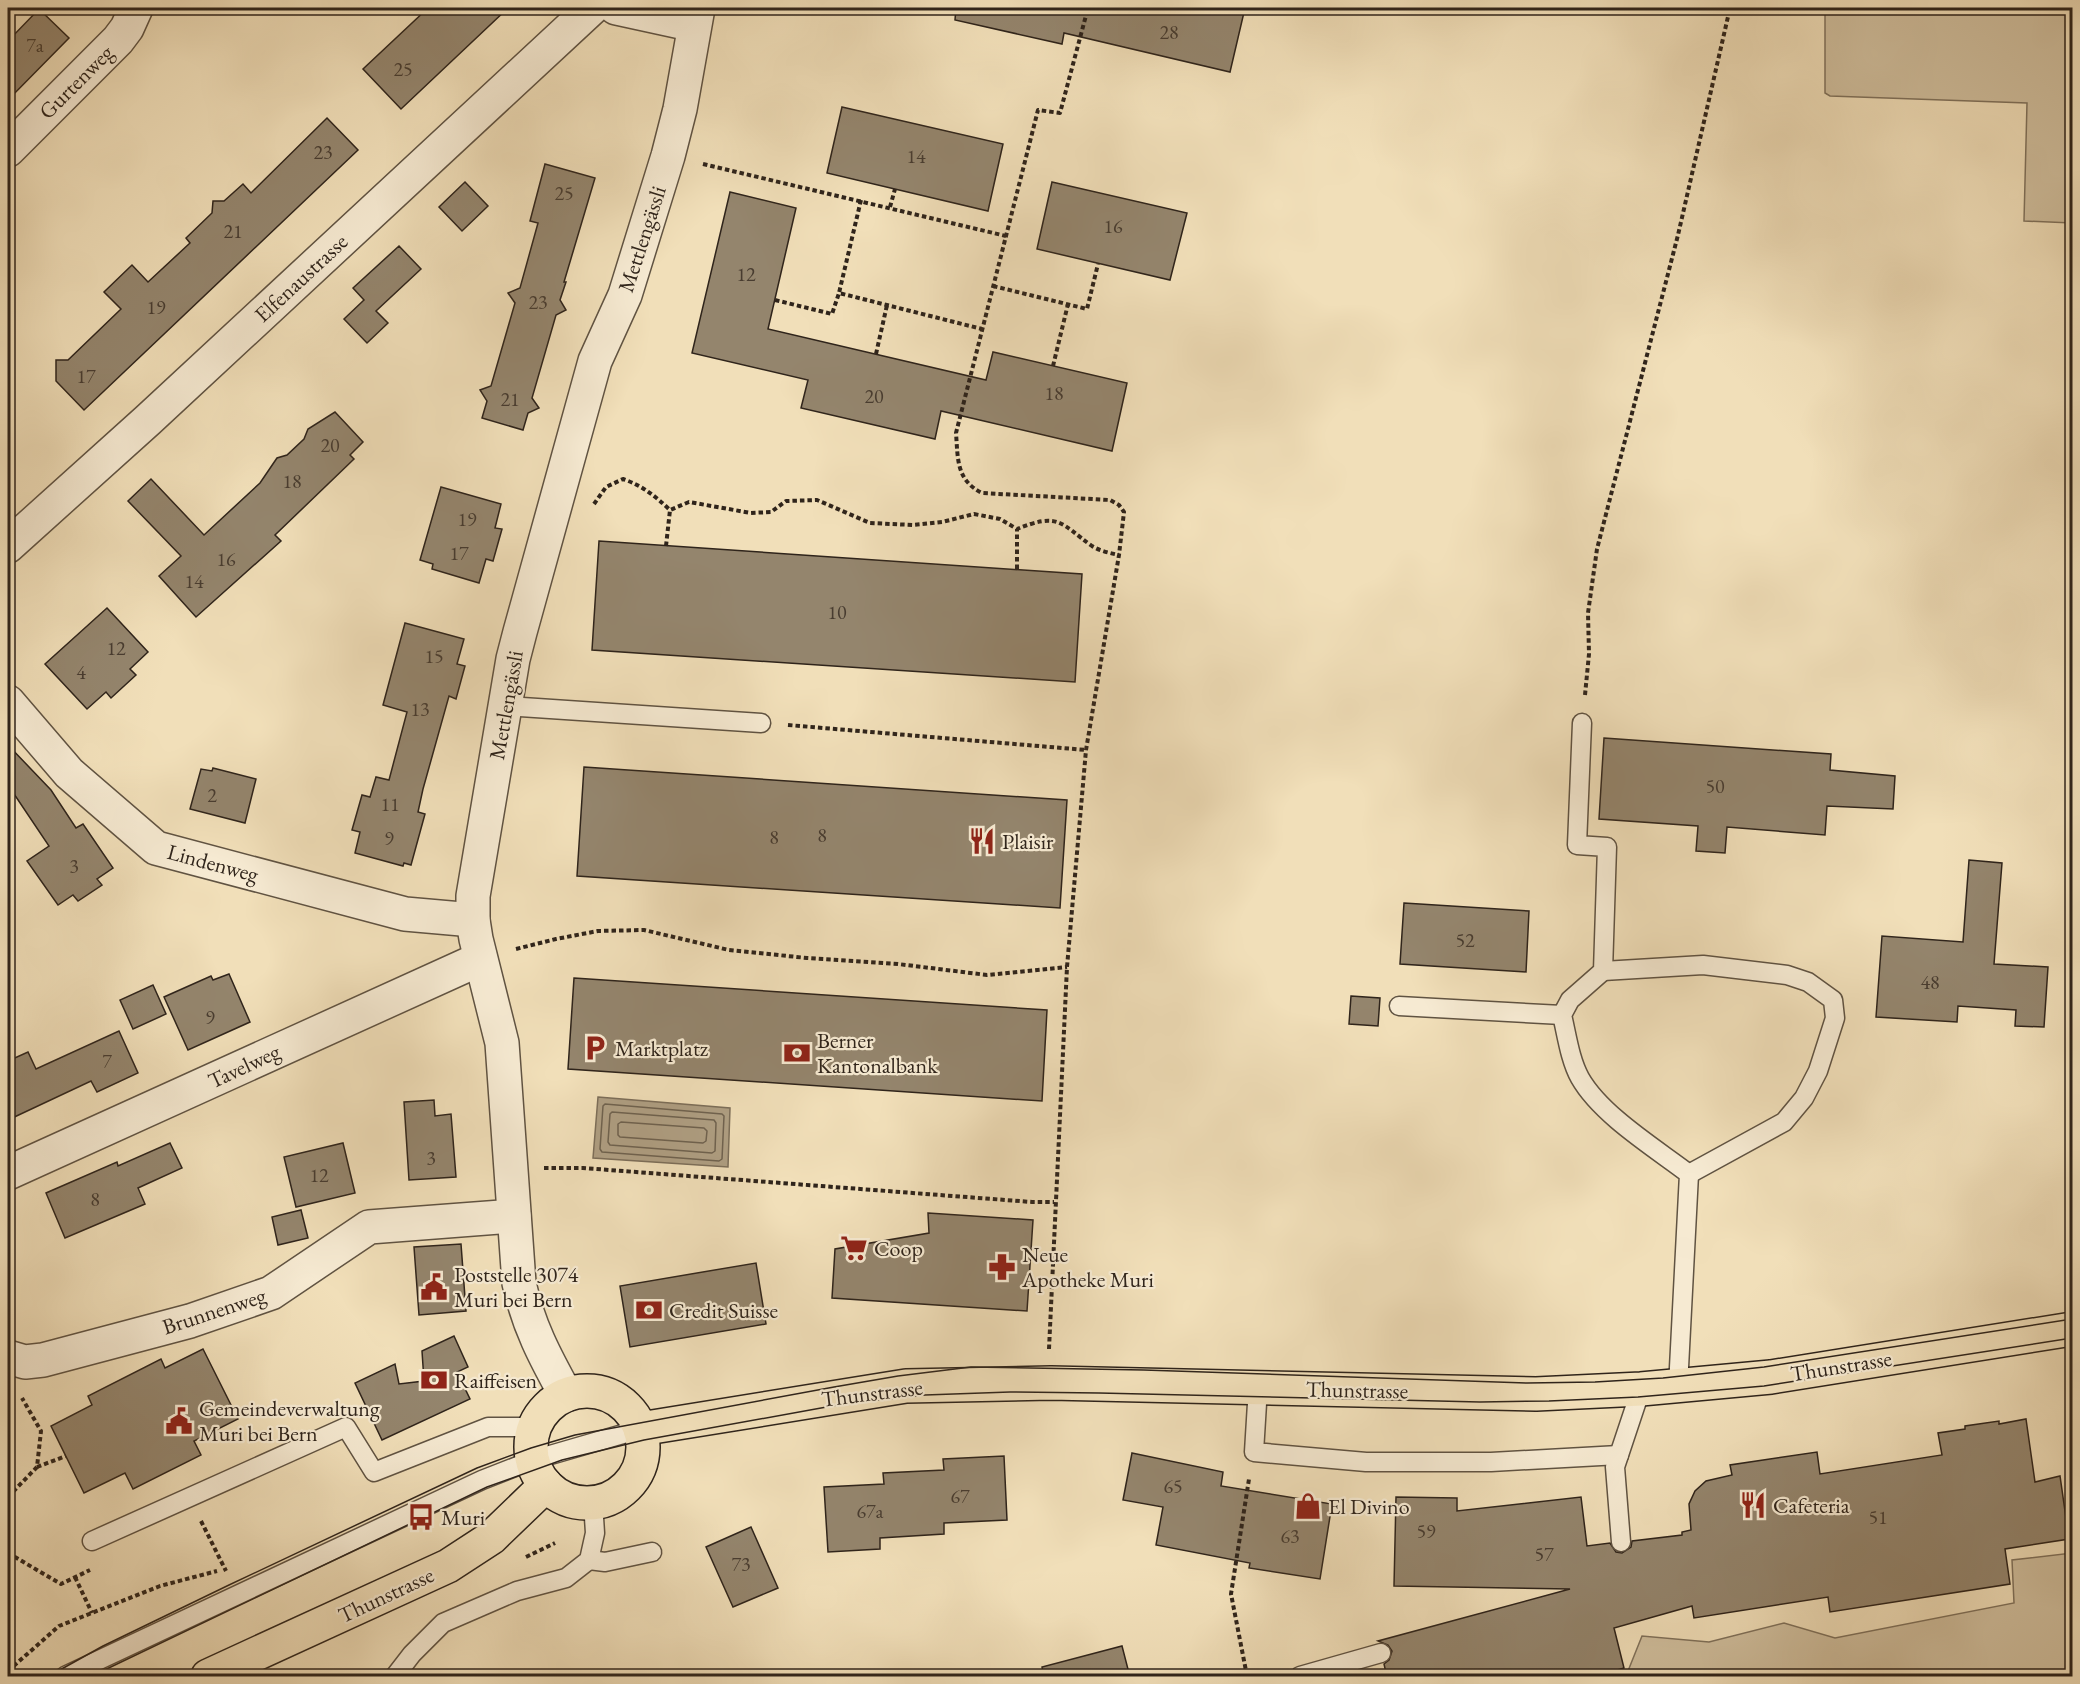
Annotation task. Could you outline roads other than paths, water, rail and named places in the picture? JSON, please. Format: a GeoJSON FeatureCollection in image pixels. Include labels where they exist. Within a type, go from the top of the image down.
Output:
{"type":"FeatureCollection","features":[{"type":"Feature","properties":{"kind":"main road","name":"Thunstrasse"},"geometry":{"type":"LineString","coordinates":[[640,1429],[906,1386],[1051,1383],[1536,1394],[1678,1387],[1771,1377],[2073,1329]]}},
{"type":"Feature","properties":{"kind":"main road"},"geometry":{"type":"LineString","coordinates":[[579,1391],[608,1394],[631,1411],[640,1429],[644,1440],[640,1464],[633,1478],[623,1490],[609,1498],[593,1502],[578,1502],[561,1496],[539,1473],[531,1448],[535,1427],[547,1408],[566,1395],[579,1391]]}},
{"type":"Feature","properties":{"kind":"main road","name":"Thunstrasse"},"geometry":{"type":"LineString","coordinates":[[208,1677],[448,1566],[491,1538],[539,1473]]}},
{"type":"Feature","properties":{"kind":"street","name":"Gurtenweg"},"geometry":{"type":"LineString","coordinates":[[8,150],[118,40],[127,28],[136,8]]}},
{"type":"Feature","properties":{"kind":"street","name":"Elfenaustrasse"},"geometry":{"type":"LineString","coordinates":[[8,546],[148,420],[592,8]]}},
{"type":"Feature","properties":{"kind":"street"},"geometry":{"type":"LineString","coordinates":[[616,8],[696,16]]}},
{"type":"Feature","properties":{"kind":"street","name":"Mettlengässli"},"geometry":{"type":"LineString","coordinates":[[566,1395],[538,1344],[519,1283],[502,1043],[480,958],[473,920],[473,896],[513,659],[595,361],[625,295],[668,156],[680,109],[696,16]]}},
{"type":"Feature","properties":{"kind":"street","name":"Lindenweg"},"geometry":{"type":"LineString","coordinates":[[8,702],[69,773],[156,848],[405,914],[473,920]]}},
{"type":"Feature","properties":{"kind":"street","name":"Tavelweg"},"geometry":{"type":"LineString","coordinates":[[8,1173],[480,958]]}},
{"type":"Feature","properties":{"kind":"street","name":"Brunnenweg"},"geometry":{"type":"LineString","coordinates":[[8,1357],[25,1362],[43,1360],[190,1321],[271,1293],[369,1227],[514,1216]]}},
{"type":"Feature","properties":{"kind":"lane"},"geometry":{"type":"LineString","coordinates":[[506,706],[761,723]]}},
{"type":"Feature","properties":{"kind":"lane"},"geometry":{"type":"LineString","coordinates":[[1582,723],[1577,845],[1607,847],[1603,971]]}},
{"type":"Feature","properties":{"kind":"lane"},"geometry":{"type":"LineString","coordinates":[[1703,965],[1787,975],[1808,982],[1823,991],[1833,1000],[1834,1018],[1818,1071],[1804,1098],[1784,1122],[1689,1174],[1605,1109],[1581,1079],[1574,1062],[1562,1015],[1570,1000],[1603,971],[1703,965]]}},
{"type":"Feature","properties":{"kind":"lane"},"geometry":{"type":"LineString","coordinates":[[1399,1006],[1562,1015]]}},
{"type":"Feature","properties":{"kind":"lane"},"geometry":{"type":"LineString","coordinates":[[1678,1387],[1689,1174]]}},
{"type":"Feature","properties":{"kind":"lane"},"geometry":{"type":"LineString","coordinates":[[1258,1387],[1254,1452],[1366,1462],[1491,1462],[1619,1455]]}},
{"type":"Feature","properties":{"kind":"lane"},"geometry":{"type":"LineString","coordinates":[[1621,1542],[1615,1467],[1641,1389]]}},
{"type":"Feature","properties":{"kind":"lane"},"geometry":{"type":"LineString","coordinates":[[92,1540],[346,1427],[374,1472],[488,1427],[535,1427]]}},
{"type":"Feature","properties":{"kind":"lane"},"geometry":{"type":"LineString","coordinates":[[65,1677],[482,1480],[539,1473],[640,1429]]}},
{"type":"Feature","properties":{"kind":"lane"},"geometry":{"type":"LineString","coordinates":[[395,1677],[412,1654],[443,1623],[517,1591],[566,1578],[589,1560],[594,1533],[593,1502]]}},
{"type":"Feature","properties":{"kind":"lane"},"geometry":{"type":"LineString","coordinates":[[589,1560],[605,1562],[652,1552]]}},
{"type":"Feature","properties":{"kind":"lane"},"geometry":{"type":"LineString","coordinates":[[1300,1677],[1382,1653]]}},
{"type":"Feature","properties":{"kind":"water"},"geometry":{"type":"Polygon","coordinates":[[[598,1097],[730,1108],[728,1167],[593,1158],[598,1097]]]}},
{"type":"Feature","properties":{"kind":"tram line"},"geometry":{"type":"LineString","coordinates":[[49,1676],[103,1646],[229,1585],[477,1468],[531,1448],[575,1435],[834,1387],[971,1367],[1144,1370],[1527,1383],[1595,1382],[1663,1378],[1764,1367],[2072,1319]]}},
{"type":"Feature","properties":{"kind":"tram line"},"geometry":{"type":"LineString","coordinates":[[92,1676],[487,1487],[562,1460],[644,1440],[843,1404],[925,1395],[1010,1392],[1480,1402],[1638,1397],[1764,1386],[2072,1338]]}},
{"type":"Feature","properties":{"kind":"place","name":"Plaisir"},"geometry":{"type":"Point","coordinates":[982,841]}},
{"type":"Feature","properties":{"kind":"place","name":"Marktplatz"},"geometry":{"type":"Point","coordinates":[595,1048]}},
{"type":"Feature","properties":{"kind":"place","name":"Berner Kantonalbank"},"geometry":{"type":"Point","coordinates":[797,1053]}},
{"type":"Feature","properties":{"kind":"place","name":"Coop"},"geometry":{"type":"Point","coordinates":[854,1248]}},
{"type":"Feature","properties":{"kind":"place","name":"Neue Apotheke Muri"},"geometry":{"type":"Point","coordinates":[1002,1267]}},
{"type":"Feature","properties":{"kind":"place","name":"Poststelle 3074 Muri bei Bern"},"geometry":{"type":"Point","coordinates":[434,1287]}},
{"type":"Feature","properties":{"kind":"place","name":"Credit Suisse"},"geometry":{"type":"Point","coordinates":[649,1310]}},
{"type":"Feature","properties":{"kind":"place","name":"Raiffeisen"},"geometry":{"type":"Point","coordinates":[434,1380]}},
{"type":"Feature","properties":{"kind":"place","name":"Gemeindeverwaltung Muri bei Bern"},"geometry":{"type":"Point","coordinates":[179,1421]}},
{"type":"Feature","properties":{"kind":"place","name":"Cafeteria"},"geometry":{"type":"Point","coordinates":[1753,1505]}},
{"type":"Feature","properties":{"kind":"place","name":"El Divino"},"geometry":{"type":"Point","coordinates":[1308,1506]}},
{"type":"Feature","properties":{"kind":"place","name":"Muri"},"geometry":{"type":"Point","coordinates":[421,1517]}}]}
